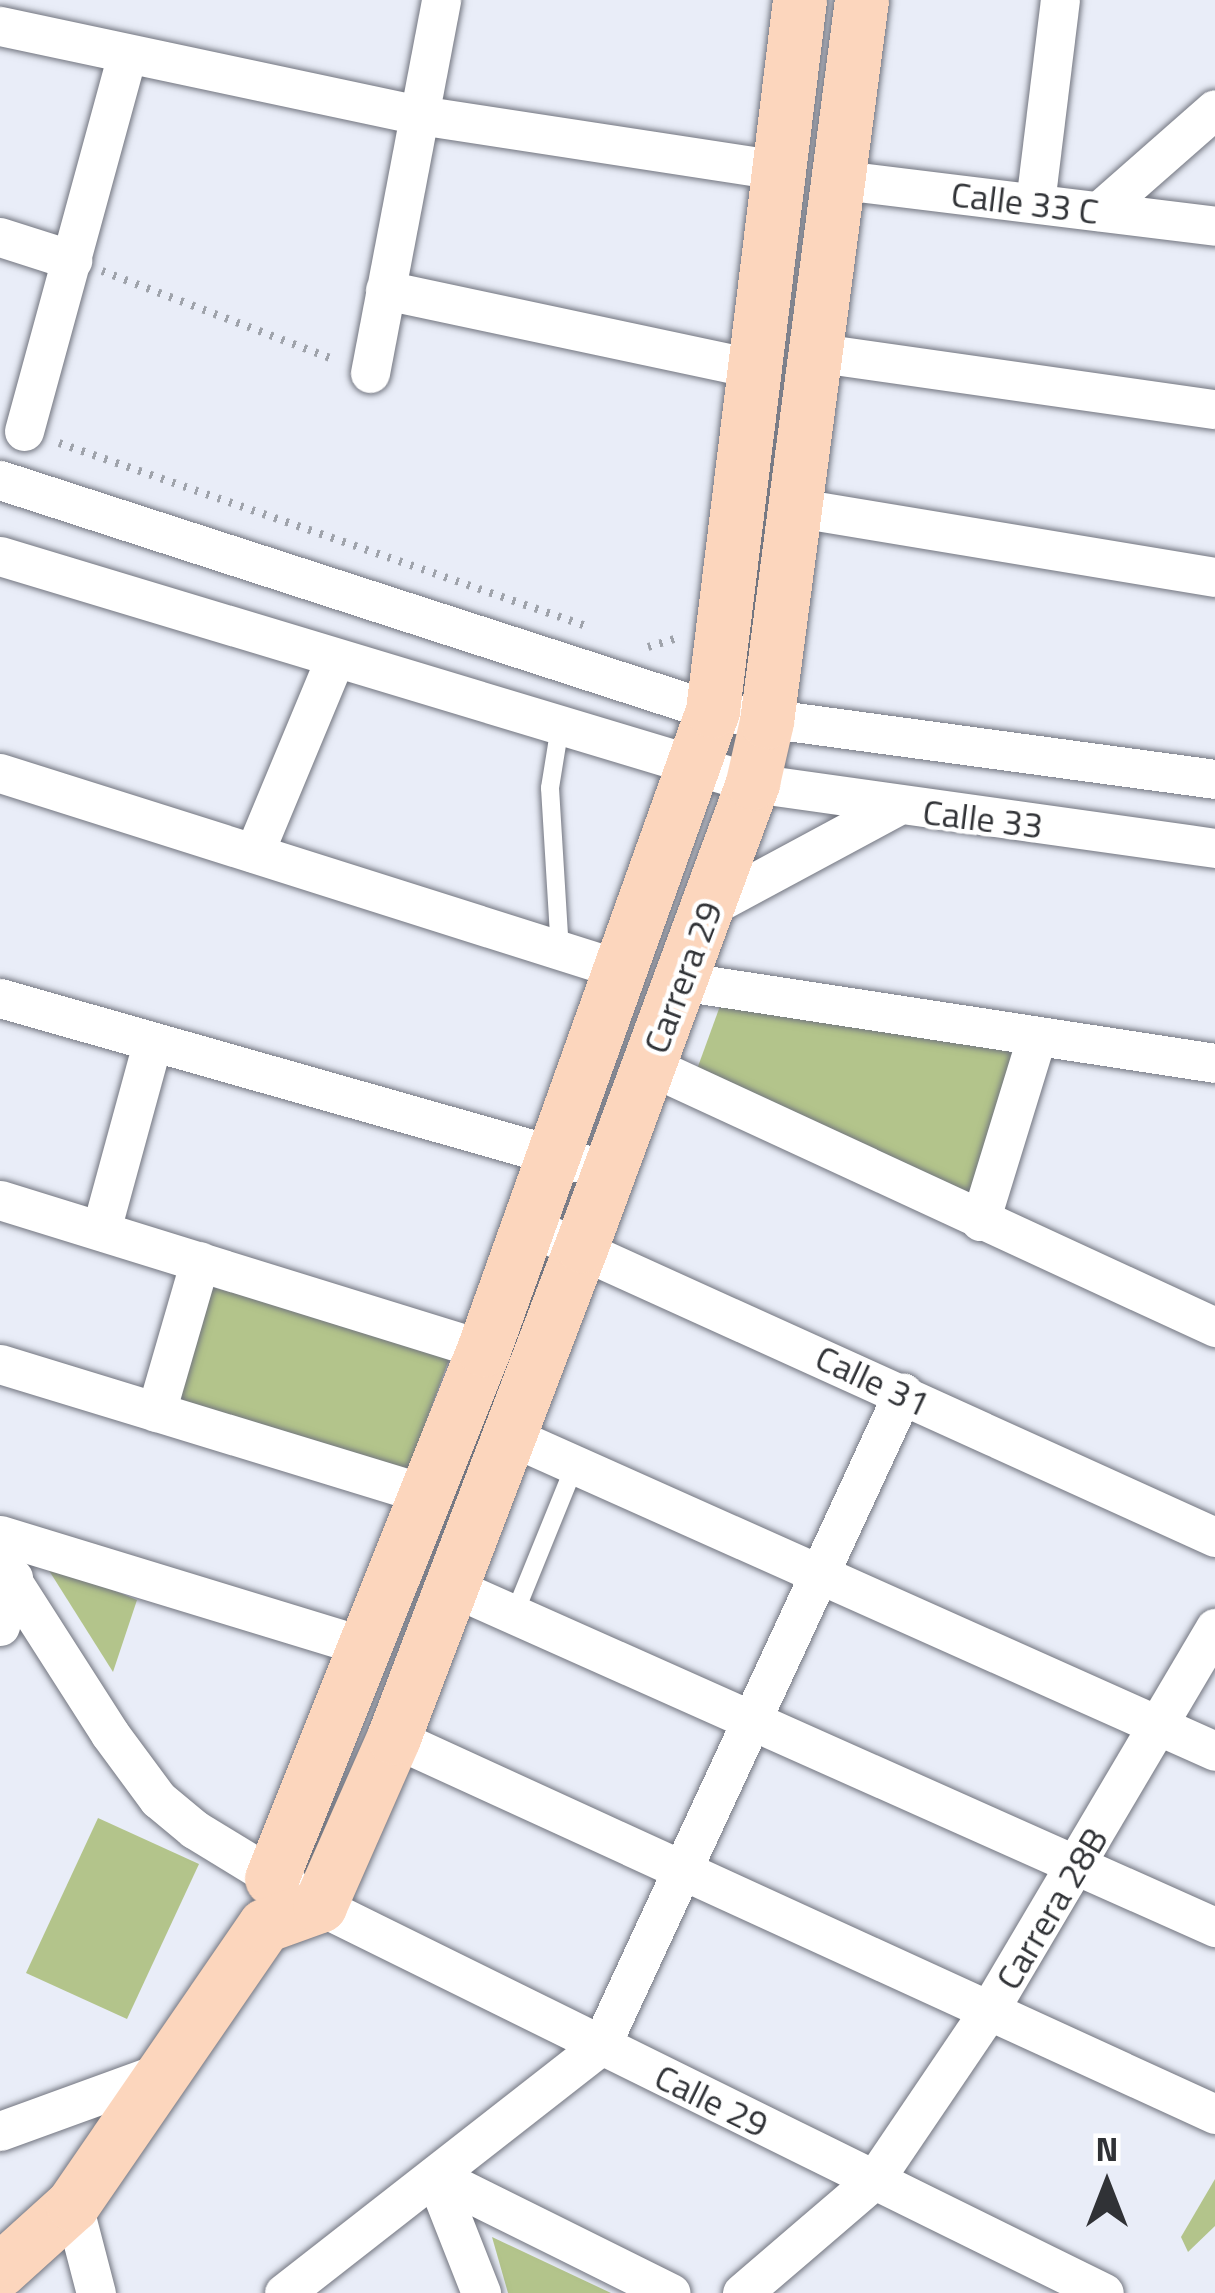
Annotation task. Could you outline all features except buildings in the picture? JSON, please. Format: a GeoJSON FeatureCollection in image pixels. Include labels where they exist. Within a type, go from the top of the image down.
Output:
{"type":"FeatureCollection","features":[{"type":"Feature","properties":{"kind":"street"},"geometry":{"type":"LineString","coordinates":[[370,373],[441,0]]}},
{"type":"Feature","properties":{"kind":"street","name":"Carrera 29"},"geometry":{"type":"LineString","coordinates":[[320,1906],[394,1738],[753,783],[766,722],[813,352],[800,0]]}},
{"type":"Feature","properties":{"kind":"street","name":"Carrera 29"},"geometry":{"type":"LineString","coordinates":[[0,2271],[73,2205],[168,2070],[268,1902],[360,1646],[484,1350],[616,968],[697,767],[713,710],[758,369],[808,175],[862,0]]}},
{"type":"Feature","properties":{"kind":"street"},"geometry":{"type":"LineString","coordinates":[[1035,202],[1060,0]]}},
{"type":"Feature","properties":{"kind":"street","name":"Calle 33 C"},"geometry":{"type":"LineString","coordinates":[[0,26],[126,57],[419,115],[808,175],[1215,226]]}},
{"type":"Feature","properties":{"kind":"street"},"geometry":{"type":"LineString","coordinates":[[24,431],[126,57]]}},
{"type":"Feature","properties":{"kind":"street"},"geometry":{"type":"LineString","coordinates":[[1099,211],[1215,109]]}},
{"type":"Feature","properties":{"kind":"street"},"geometry":{"type":"LineString","coordinates":[[0,237],[72,260]]}},
{"type":"Feature","properties":{"kind":"street"},"geometry":{"type":"LineString","coordinates":[[386,290],[758,369]]}},
{"type":"Feature","properties":{"kind":"street"},"geometry":{"type":"LineString","coordinates":[[813,352],[1215,410]]}},
{"type":"Feature","properties":{"kind":"street","name":"Calle 33"},"geometry":{"type":"LineString","coordinates":[[0,480],[713,710],[766,722],[1215,778]]}},
{"type":"Feature","properties":{"kind":"street"},"geometry":{"type":"LineString","coordinates":[[793,507],[1215,577]]}},
{"type":"Feature","properties":{"kind":"street","name":"Calle 33"},"geometry":{"type":"LineString","coordinates":[[0,556],[753,783],[895,807],[1215,848]]}},
{"type":"Feature","properties":{"kind":"street"},"geometry":{"type":"LineString","coordinates":[[254,854],[335,658]]}},
{"type":"Feature","properties":{"kind":"street"},"geometry":{"type":"LineString","coordinates":[[0,773],[616,968]]}},
{"type":"Feature","properties":{"kind":"street"},"geometry":{"type":"LineString","coordinates":[[709,908],[895,807]]}},
{"type":"Feature","properties":{"kind":"street"},"geometry":{"type":"LineString","coordinates":[[680,981],[1035,1042],[1215,1063]]}},
{"type":"Feature","properties":{"kind":"street"},"geometry":{"type":"LineString","coordinates":[[0,998],[151,1047],[609,1171]]}},
{"type":"Feature","properties":{"kind":"street"},"geometry":{"type":"LineString","coordinates":[[980,1221],[1035,1042]]}},
{"type":"Feature","properties":{"kind":"street"},"geometry":{"type":"LineString","coordinates":[[101,1230],[151,1047]]}},
{"type":"Feature","properties":{"kind":"street"},"geometry":{"type":"LineString","coordinates":[[648,1065],[1215,1327]]}},
{"type":"Feature","properties":{"kind":"street"},"geometry":{"type":"LineString","coordinates":[[0,1201],[484,1350]]}},
{"type":"Feature","properties":{"kind":"street","name":"Calle 31"},"geometry":{"type":"LineString","coordinates":[[529,1226],[582,1246],[1215,1537]]}},
{"type":"Feature","properties":{"kind":"street"},"geometry":{"type":"LineString","coordinates":[[156,1412],[200,1261]]}},
{"type":"Feature","properties":{"kind":"street"},"geometry":{"type":"LineString","coordinates":[[0,1364],[423,1493]]}},
{"type":"Feature","properties":{"kind":"street"},"geometry":{"type":"LineString","coordinates":[[286,2292],[601,2045],[903,1393]]}},
{"type":"Feature","properties":{"kind":"street"},"geometry":{"type":"LineString","coordinates":[[508,1435],[1215,1751]]}},
{"type":"Feature","properties":{"kind":"street"},"geometry":{"type":"LineString","coordinates":[[0,1535],[360,1646]]}},
{"type":"Feature","properties":{"kind":"street"},"geometry":{"type":"LineString","coordinates":[[0,1626],[7,1570]]}},
{"type":"Feature","properties":{"kind":"street"},"geometry":{"type":"LineString","coordinates":[[7,1570],[158,1799],[268,1902],[320,1906]]}},
{"type":"Feature","properties":{"kind":"street"},"geometry":{"type":"LineString","coordinates":[[450,1586],[1215,1927]]}},
{"type":"Feature","properties":{"kind":"street","name":"Carrera 28B"},"geometry":{"type":"LineString","coordinates":[[742,2293],[874,2180],[989,2010],[1078,1866],[1215,1628]]}},
{"type":"Feature","properties":{"kind":"street"},"geometry":{"type":"LineString","coordinates":[[394,1738],[1215,2114]]}},
{"type":"Feature","properties":{"kind":"street","name":"Calle 29"},"geometry":{"type":"LineString","coordinates":[[320,1906],[1103,2293]]}},
{"type":"Feature","properties":{"kind":"street"},"geometry":{"type":"LineString","coordinates":[[0,2131],[168,2070]]}},
{"type":"Feature","properties":{"kind":"street"},"geometry":{"type":"LineString","coordinates":[[435,2176],[481,2293]]}},
{"type":"Feature","properties":{"kind":"street"},"geometry":{"type":"LineString","coordinates":[[435,2176],[671,2293]]}},
{"type":"Feature","properties":{"kind":"street"},"geometry":{"type":"LineString","coordinates":[[73,2205],[96,2293]]}},
{"type":"Feature","properties":{"kind":"lane"},"geometry":{"type":"LineString","coordinates":[[560,726],[550,788],[560,951]]}},
{"type":"Feature","properties":{"kind":"lane"},"geometry":{"type":"LineString","coordinates":[[514,1615],[575,1465]]}},
{"type":"Feature","properties":{"kind":"path"},"geometry":{"type":"LineString","coordinates":[[72,260],[370,373]]}},
{"type":"Feature","properties":{"kind":"path"},"geometry":{"type":"LineString","coordinates":[[24,431],[607,633]]}},
{"type":"Feature","properties":{"kind":"path"},"geometry":{"type":"LineString","coordinates":[[629,641],[671,645]]}},
{"type":"Feature","properties":{"kind":"green space"},"geometry":{"type":"Polygon","coordinates":[[[720,1006],[1018,1053],[970,1201],[696,1072],[720,1006]]]}},
{"type":"Feature","properties":{"kind":"green space"},"geometry":{"type":"Polygon","coordinates":[[[211,1287],[452,1351],[407,1473],[177,1401],[211,1287]]]}},
{"type":"Feature","properties":{"kind":"green space"},"geometry":{"type":"Polygon","coordinates":[[[43,1561],[137,1600],[113,1672],[43,1561]]]}},
{"type":"Feature","properties":{"kind":"green space"},"geometry":{"type":"Polygon","coordinates":[[[98,1818],[199,1864],[127,2019],[26,1973],[98,1818]]]}},
{"type":"Feature","properties":{"kind":"green space"},"geometry":{"type":"Polygon","coordinates":[[[1215,2179],[1215,2226],[1188,2252],[1181,2237],[1215,2179]]]}},
{"type":"Feature","properties":{"kind":"green space"},"geometry":{"type":"Polygon","coordinates":[[[492,2237],[611,2293],[508,2293],[492,2237]]]}}]}
